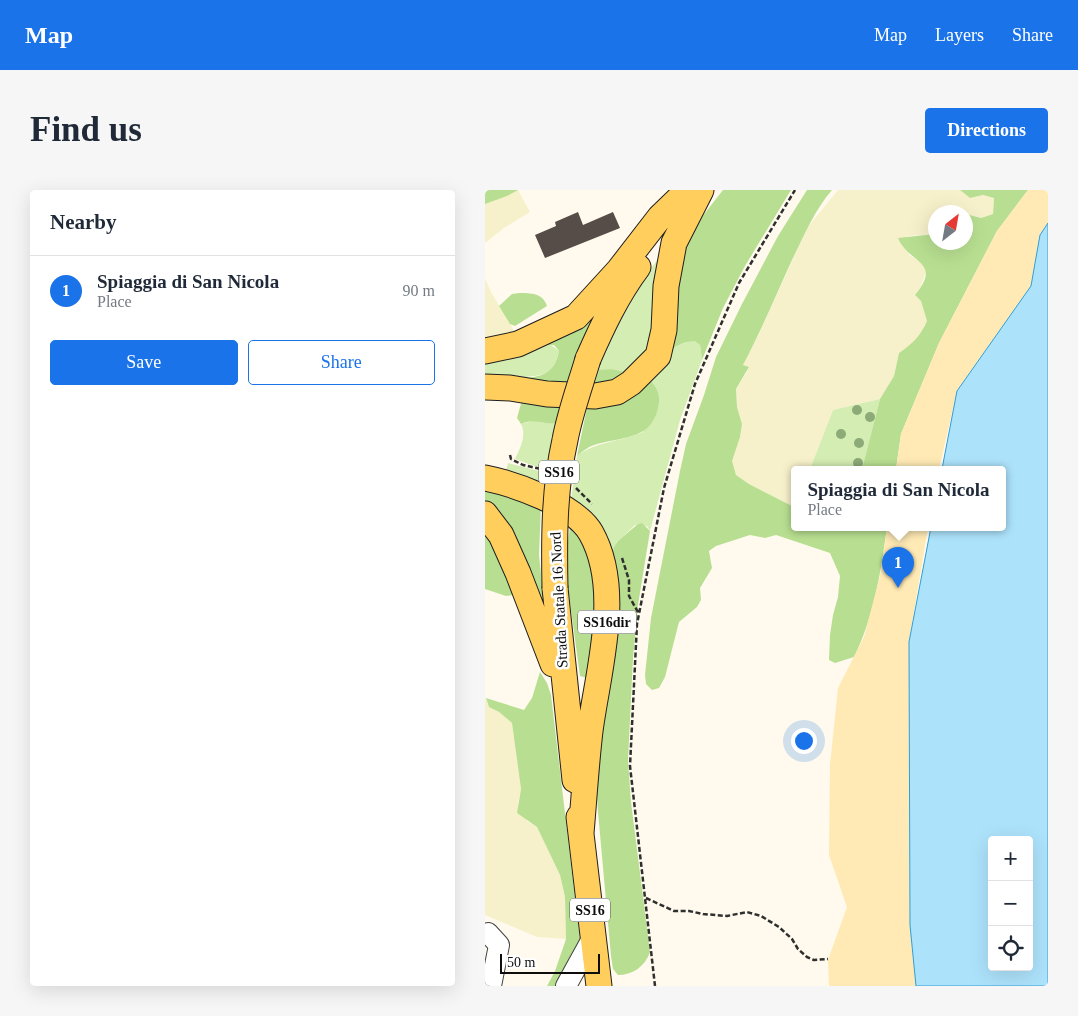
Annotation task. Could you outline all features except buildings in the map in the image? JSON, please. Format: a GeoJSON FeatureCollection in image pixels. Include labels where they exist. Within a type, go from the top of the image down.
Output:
{"type":"FeatureCollection","features":[{"type":"Feature","properties":{"kind":"main road"},"geometry":{"type":"LineString","coordinates":[[485,351],[518,344],[576,317],[619,270],[660,217],[688,190]]}},
{"type":"Feature","properties":{"kind":"main road"},"geometry":{"type":"LineString","coordinates":[[485,387],[510,388],[547,394],[595,396],[617,392],[631,383],[658,356],[664,330],[666,286],[674,243],[700,190]]}},
{"type":"Feature","properties":{"kind":"main road","name":"Strada Statale 16 Nord"},"geometry":{"type":"LineString","coordinates":[[599,986],[555,588],[554,531],[559,473],[565,438],[588,359],[605,320],[627,281],[700,190]]}},
{"type":"Feature","properties":{"kind":"main road","name":"SS16dir"},"geometry":{"type":"LineString","coordinates":[[485,478],[537,494],[574,515],[590,531],[602,557],[607,588],[607,618],[590,732],[581,834]]}},
{"type":"Feature","properties":{"kind":"main road"},"geometry":{"type":"LineString","coordinates":[[485,514],[501,535],[515,565],[546,642],[566,699]]}},
{"type":"Feature","properties":{"kind":"lane"},"geometry":{"type":"LineString","coordinates":[[485,934],[488,933],[499,946],[491,986]]}},
{"type":"Feature","properties":{"kind":"lane"},"geometry":{"type":"LineString","coordinates":[[566,986],[593,937]]}},
{"type":"Feature","properties":{"kind":"path"},"geometry":{"type":"LineString","coordinates":[[655,986],[630,766],[637,624],[664,488],[695,384],[739,284],[795,190]]}},
{"type":"Feature","properties":{"kind":"path"},"geometry":{"type":"LineString","coordinates":[[646,898],[674,911],[727,916],[747,912],[761,916],[779,927],[807,957],[814,960],[828,960]]}},
{"type":"Feature","properties":{"kind":"shaded area"},"geometry":{"type":"Polygon","coordinates":[[[485,190],[518,190],[530,212],[504,228],[485,243],[485,190]]]}},
{"type":"Feature","properties":{"kind":"shaded area"},"geometry":{"type":"Polygon","coordinates":[[[838,190],[960,190],[970,198],[983,195],[994,198],[993,214],[981,218],[973,216],[973,205],[928,205],[928,235],[908,236],[909,255],[924,264],[926,272],[915,295],[921,301],[927,321],[921,334],[912,344],[899,353],[894,376],[880,399],[833,410],[811,466],[791,466],[791,505],[749,484],[736,475],[731,461],[740,437],[742,424],[737,407],[736,389],[747,372],[749,367],[743,365],[807,228],[838,190]]]}},
{"type":"Feature","properties":{"kind":"shaded area"},"geometry":{"type":"Polygon","coordinates":[[[485,278],[491,292],[515,332],[485,346],[485,278]]]}},
{"type":"Feature","properties":{"kind":"shaded area"},"geometry":{"type":"Polygon","coordinates":[[[485,697],[489,707],[499,712],[512,723],[521,789],[518,803],[527,821],[537,827],[560,875],[565,897],[566,939],[537,937],[485,915],[485,697]]]}},
{"type":"Feature","properties":{"kind":"green space"},"geometry":{"type":"Polygon","coordinates":[[[485,190],[518,190],[485,204],[485,190]]]}},
{"type":"Feature","properties":{"kind":"green space"},"geometry":{"type":"Polygon","coordinates":[[[723,190],[791,190],[745,266],[723,308],[702,360],[700,345],[695,341],[679,345],[665,354],[680,259],[687,236],[723,190]]]}},
{"type":"Feature","properties":{"kind":"green space"},"geometry":{"type":"Polygon","coordinates":[[[807,190],[832,190],[820,206],[805,233],[743,365],[749,367],[736,389],[737,407],[742,424],[732,461],[736,475],[749,484],[791,505],[791,531],[886,531],[872,610],[854,657],[835,663],[829,660],[830,635],[838,597],[840,576],[830,553],[776,535],[765,538],[750,535],[716,546],[709,551],[712,568],[700,588],[701,600],[697,607],[679,622],[665,677],[659,688],[652,690],[646,684],[645,675],[651,618],[686,444],[716,357],[778,236],[807,190]]]}},
{"type":"Feature","properties":{"kind":"green space"},"geometry":{"type":"Polygon","coordinates":[[[960,190],[1028,190],[997,231],[939,343],[901,434],[896,466],[863,466],[880,399],[894,376],[899,353],[916,339],[927,321],[921,301],[915,295],[923,284],[926,275],[925,269],[903,247],[898,238],[928,235],[928,250],[973,250],[973,216],[981,218],[993,214],[994,198],[983,195],[970,198],[960,190]]]}},
{"type":"Feature","properties":{"kind":"green space"},"geometry":{"type":"Polygon","coordinates":[[[672,240],[658,342],[625,372],[612,369],[600,371],[596,369],[610,334],[629,301],[672,240]]]}},
{"type":"Feature","properties":{"kind":"green space"},"geometry":{"type":"Polygon","coordinates":[[[512,294],[540,296],[547,306],[515,326],[510,324],[499,306],[512,294]]]}},
{"type":"Feature","properties":{"kind":"green space"},"geometry":{"type":"Polygon","coordinates":[[[593,314],[594,317],[568,384],[514,378],[537,376],[549,371],[557,360],[559,351],[554,345],[545,345],[593,314]]]}},
{"type":"Feature","properties":{"kind":"green space"},"geometry":{"type":"Polygon","coordinates":[[[689,341],[696,341],[700,345],[702,360],[680,420],[650,531],[647,526],[635,525],[616,543],[610,563],[570,508],[577,456],[601,444],[643,432],[648,379],[665,354],[689,341]]]}},
{"type":"Feature","properties":{"kind":"green space"},"geometry":{"type":"Polygon","coordinates":[[[550,344],[559,351],[553,367],[548,371],[536,376],[510,378],[485,384],[485,360],[550,344]]]}},
{"type":"Feature","properties":{"kind":"green space"},"geometry":{"type":"Polygon","coordinates":[[[612,369],[625,372],[591,394],[599,370],[612,369]]]}},
{"type":"Feature","properties":{"kind":"green space"},"geometry":{"type":"Polygon","coordinates":[[[648,379],[657,389],[659,402],[656,414],[645,430],[628,437],[594,445],[577,456],[588,403],[648,379]]]}},
{"type":"Feature","properties":{"kind":"green space"},"geometry":{"type":"Polygon","coordinates":[[[880,399],[863,466],[811,466],[833,410],[880,399]]]}},
{"type":"Feature","properties":{"kind":"green space"},"geometry":{"type":"Polygon","coordinates":[[[522,400],[562,404],[556,423],[526,422],[521,424],[517,418],[522,400]]]}},
{"type":"Feature","properties":{"kind":"green space"},"geometry":{"type":"Polygon","coordinates":[[[533,421],[556,423],[546,470],[515,459],[523,437],[521,424],[533,421]]]}},
{"type":"Feature","properties":{"kind":"green space"},"geometry":{"type":"Polygon","coordinates":[[[508,463],[546,473],[544,492],[505,475],[508,463]]]}},
{"type":"Feature","properties":{"kind":"green space"},"geometry":{"type":"Polygon","coordinates":[[[485,483],[541,505],[539,555],[544,604],[539,606],[485,510],[485,483]]]}},
{"type":"Feature","properties":{"kind":"green space"},"geometry":{"type":"Polygon","coordinates":[[[571,520],[601,580],[587,678],[580,676],[567,580],[567,549],[571,520]]]}},
{"type":"Feature","properties":{"kind":"green space"},"geometry":{"type":"Polygon","coordinates":[[[642,523],[650,531],[638,605],[633,658],[628,760],[631,802],[650,952],[645,962],[633,972],[618,975],[613,969],[611,956],[595,762],[610,563],[617,543],[622,537],[642,523]]]}},
{"type":"Feature","properties":{"kind":"green space"},"geometry":{"type":"Polygon","coordinates":[[[485,526],[520,594],[506,596],[485,589],[485,526]]]}},
{"type":"Feature","properties":{"kind":"green space"},"geometry":{"type":"Polygon","coordinates":[[[540,672],[547,683],[551,695],[580,940],[561,986],[547,986],[555,971],[566,939],[565,897],[560,875],[537,827],[517,813],[521,789],[512,723],[499,712],[489,707],[486,698],[524,710],[532,698],[540,672]]]}},
{"type":"Feature","properties":{"kind":"sand"},"geometry":{"type":"Polygon","coordinates":[[[1028,190],[1048,190],[1048,223],[1040,235],[1031,286],[957,391],[940,466],[896,466],[901,434],[939,343],[997,231],[1028,190]]]}},
{"type":"Feature","properties":{"kind":"sand"},"geometry":{"type":"Polygon","coordinates":[[[886,531],[927,531],[909,642],[909,861],[912,950],[918,986],[829,986],[828,960],[847,907],[829,855],[830,765],[838,688],[864,637],[880,576],[886,531]]]}},
{"type":"Feature","properties":{"kind":"water"},"geometry":{"type":"Polygon","coordinates":[[[1048,223],[1048,986],[916,986],[910,925],[909,642],[930,531],[1006,531],[1006,466],[943,466],[957,391],[1031,286],[1040,235],[1048,223]]]}},
{"type":"Feature","properties":{"kind":"place","name":"Spiaggia di San Nicola"},"geometry":{"type":"Point","coordinates":[898,588]}}]}
